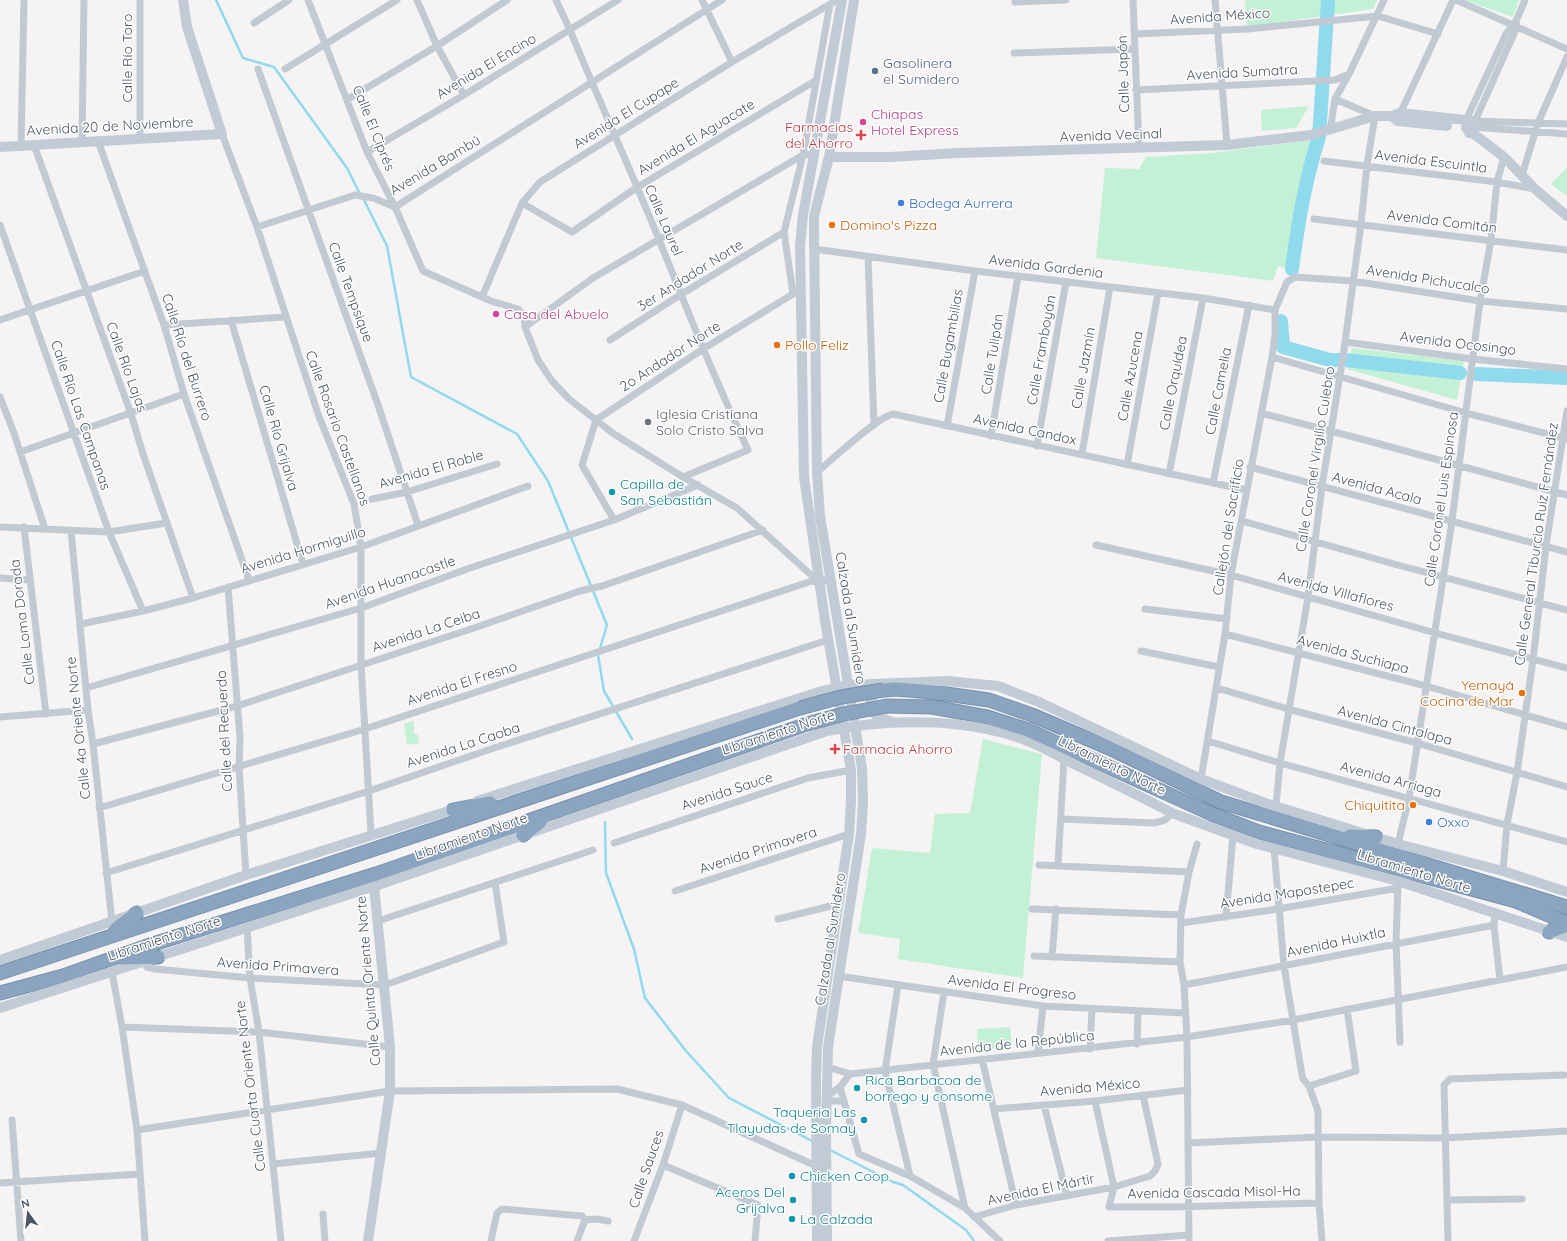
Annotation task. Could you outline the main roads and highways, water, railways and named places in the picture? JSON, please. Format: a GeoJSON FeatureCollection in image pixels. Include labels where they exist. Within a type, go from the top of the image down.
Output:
{"type":"FeatureCollection","features":[{"type":"Feature","properties":{"kind":"highway","name":"Libramiento Norte"},"geometry":{"type":"LineString","coordinates":[[0,973],[800,708],[841,697],[896,689],[932,692],[989,700],[1032,715],[1109,748],[1221,802],[1522,892],[1567,907]]}},
{"type":"Feature","properties":{"kind":"highway","name":"Libramiento Norte"},"geometry":{"type":"LineString","coordinates":[[0,993],[63,976],[114,958],[376,874],[807,724],[844,714],[886,706],[932,707],[987,717],[1028,730],[1214,815],[1259,832],[1334,854],[1516,901],[1567,924]]}},
{"type":"Feature","properties":{"kind":"highway"},"geometry":{"type":"LineString","coordinates":[[453,810],[539,794]]}},
{"type":"Feature","properties":{"kind":"highway"},"geometry":{"type":"LineString","coordinates":[[523,835],[549,815]]}},
{"type":"Feature","properties":{"kind":"highway"},"geometry":{"type":"LineString","coordinates":[[1331,836],[1376,837]]}},
{"type":"Feature","properties":{"kind":"highway"},"geometry":{"type":"LineString","coordinates":[[1334,854],[1349,868]]}},
{"type":"Feature","properties":{"kind":"highway"},"geometry":{"type":"LineString","coordinates":[[102,938],[125,924],[137,913]]}},
{"type":"Feature","properties":{"kind":"highway"},"geometry":{"type":"LineString","coordinates":[[1549,932],[1567,924]]}},
{"type":"Feature","properties":{"kind":"highway"},"geometry":{"type":"LineString","coordinates":[[114,958],[158,957]]}},
{"type":"Feature","properties":{"kind":"waterway"},"geometry":{"type":"LineString","coordinates":[[216,0],[243,58],[274,67],[347,168],[360,194]]}},
{"type":"Feature","properties":{"kind":"waterway"},"geometry":{"type":"LineString","coordinates":[[1292,269],[1302,202],[1319,137],[1328,0]]}},
{"type":"Feature","properties":{"kind":"waterway"},"geometry":{"type":"LineString","coordinates":[[363,198],[387,246],[411,377],[517,434],[548,481],[607,625],[598,655],[604,691],[632,739]]}},
{"type":"Feature","properties":{"kind":"waterway"},"geometry":{"type":"LineString","coordinates":[[1281,321],[1283,347],[1330,360],[1345,360],[1460,373]]}},
{"type":"Feature","properties":{"kind":"waterway"},"geometry":{"type":"LineString","coordinates":[[1477,374],[1567,378]]}},
{"type":"Feature","properties":{"kind":"waterway"},"geometry":{"type":"LineString","coordinates":[[605,822],[606,873],[634,949],[645,998],[686,1051],[729,1098],[814,1142]]}},
{"type":"Feature","properties":{"kind":"waterway"},"geometry":{"type":"LineString","coordinates":[[830,1150],[893,1182],[903,1185],[966,1230],[974,1241]]}},
{"type":"Feature","properties":{"kind":"place","name":"Gasolinera el Sumidero"},"geometry":{"type":"Point","coordinates":[875,71]}},
{"type":"Feature","properties":{"kind":"place","name":"Chiapas Hotel Express"},"geometry":{"type":"Point","coordinates":[863,122]}},
{"type":"Feature","properties":{"kind":"place","name":"Farmacias del Ahorro"},"geometry":{"type":"Point","coordinates":[861,135]}},
{"type":"Feature","properties":{"kind":"place","name":"Bodega Aurrera"},"geometry":{"type":"Point","coordinates":[901,203]}},
{"type":"Feature","properties":{"kind":"place","name":"Domino's Pizza"},"geometry":{"type":"Point","coordinates":[832,225]}},
{"type":"Feature","properties":{"kind":"place","name":"Casa del Abuelo"},"geometry":{"type":"Point","coordinates":[496,314]}},
{"type":"Feature","properties":{"kind":"place","name":"Pollo Feliz"},"geometry":{"type":"Point","coordinates":[777,345]}},
{"type":"Feature","properties":{"kind":"place","name":"Iglesia Cristiana Solo Cristo Salva"},"geometry":{"type":"Point","coordinates":[648,422]}},
{"type":"Feature","properties":{"kind":"place","name":"Capilla de San Sebastián"},"geometry":{"type":"Point","coordinates":[612,492]}},
{"type":"Feature","properties":{"kind":"place","name":"Yemayá Cocina de Mar"},"geometry":{"type":"Point","coordinates":[1522,693]}},
{"type":"Feature","properties":{"kind":"place","name":"Farmacia Ahorro"},"geometry":{"type":"Point","coordinates":[835,749]}},
{"type":"Feature","properties":{"kind":"place","name":"Chiquitita"},"geometry":{"type":"Point","coordinates":[1413,805]}},
{"type":"Feature","properties":{"kind":"place","name":"Oxxo"},"geometry":{"type":"Point","coordinates":[1429,822]}},
{"type":"Feature","properties":{"kind":"place","name":"Rica Barbacoa de borrego y consome"},"geometry":{"type":"Point","coordinates":[857,1088]}},
{"type":"Feature","properties":{"kind":"place","name":"Taqueria Las Tlayudas de Somay"},"geometry":{"type":"Point","coordinates":[864,1120]}},
{"type":"Feature","properties":{"kind":"place","name":"Chicken Coop"},"geometry":{"type":"Point","coordinates":[792,1176]}},
{"type":"Feature","properties":{"kind":"place","name":"Aceros Del Grijalva"},"geometry":{"type":"Point","coordinates":[793,1200]}},
{"type":"Feature","properties":{"kind":"place","name":"La Calzada"},"geometry":{"type":"Point","coordinates":[792,1219]}}]}
